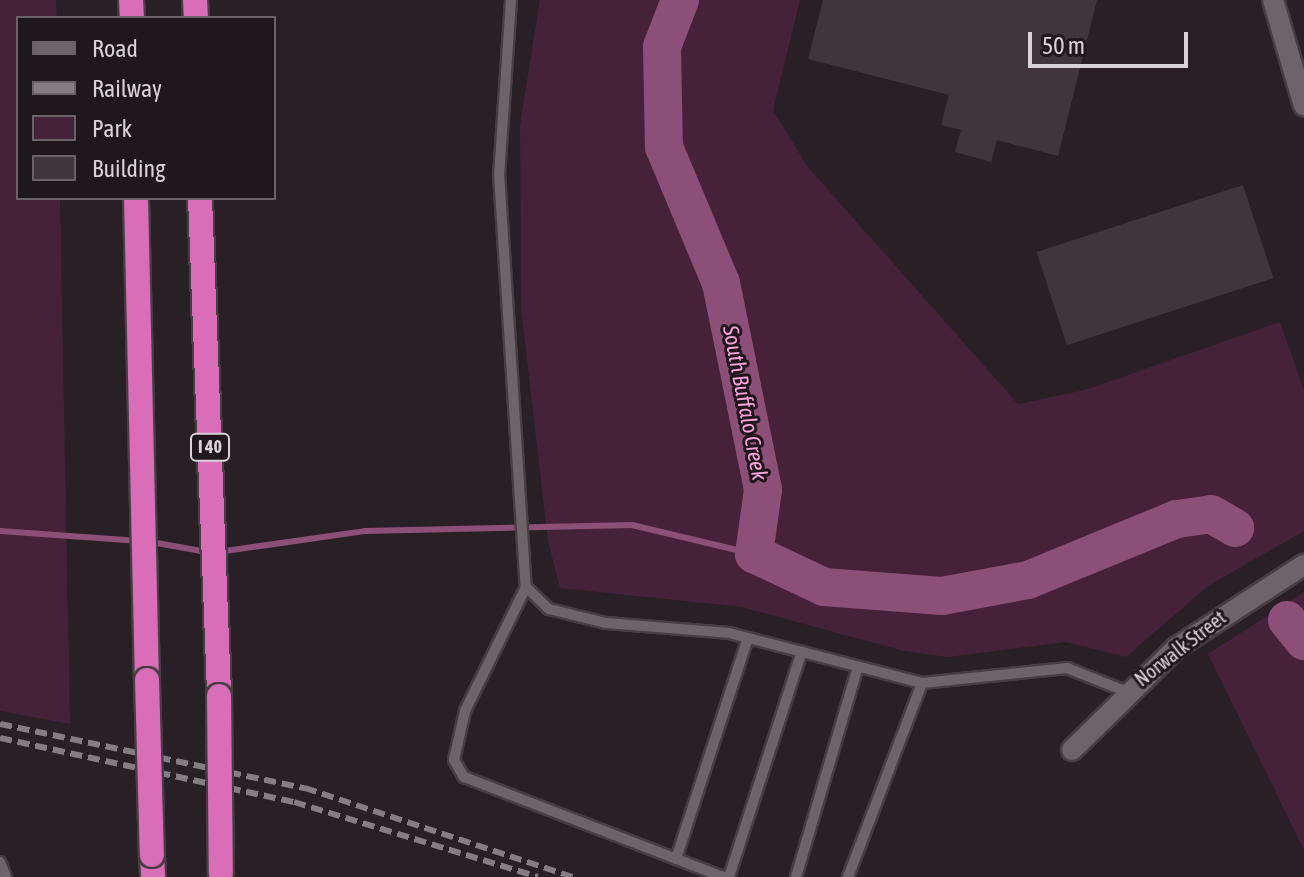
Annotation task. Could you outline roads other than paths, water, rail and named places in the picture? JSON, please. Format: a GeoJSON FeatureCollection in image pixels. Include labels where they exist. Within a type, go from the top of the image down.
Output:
{"type":"FeatureCollection","features":[{"type":"Feature","properties":{"kind":"highway"},"geometry":{"type":"LineString","coordinates":[[136,200],[153,866]]}},
{"type":"Feature","properties":{"kind":"highway","name":"I 40"},"geometry":{"type":"LineString","coordinates":[[200,200],[219,696],[221,875]]}},
{"type":"Feature","properties":{"kind":"street"},"geometry":{"type":"LineString","coordinates":[[1273,0],[1304,106]]}},
{"type":"Feature","properties":{"kind":"street","name":"Norwalk Street"},"geometry":{"type":"LineString","coordinates":[[1072,750],[1125,691],[1187,640],[1304,565]]}},
{"type":"Feature","properties":{"kind":"lane"},"geometry":{"type":"LineString","coordinates":[[511,0],[499,174],[507,384],[526,587],[465,711],[454,760],[464,777],[726,877],[802,651]]}},
{"type":"Feature","properties":{"kind":"lane"},"geometry":{"type":"LineString","coordinates":[[526,587],[549,609],[606,623],[748,638],[922,683],[1067,668],[1125,691]]}},
{"type":"Feature","properties":{"kind":"lane"},"geometry":{"type":"LineString","coordinates":[[676,859],[748,638]]}},
{"type":"Feature","properties":{"kind":"lane"},"geometry":{"type":"LineString","coordinates":[[796,877],[858,667]]}},
{"type":"Feature","properties":{"kind":"lane"},"geometry":{"type":"LineString","coordinates":[[848,877],[922,683]]}},
{"type":"Feature","properties":{"kind":"lane"},"geometry":{"type":"LineString","coordinates":[[0,862],[6,877]]}},
{"type":"Feature","properties":{"kind":"waterway","name":"South Buffalo Creek"},"geometry":{"type":"LineString","coordinates":[[680,0],[662,47],[664,147],[721,283],[763,490],[754,554],[824,587],[942,596],[1028,580],[1177,519],[1211,514],[1235,528]]}},
{"type":"Feature","properties":{"kind":"waterway"},"geometry":{"type":"LineString","coordinates":[[218,552],[365,531],[632,525],[754,554]]}},
{"type":"Feature","properties":{"kind":"waterway"},"geometry":{"type":"LineString","coordinates":[[0,531],[140,541]]}},
{"type":"Feature","properties":{"kind":"waterway"},"geometry":{"type":"LineString","coordinates":[[151,542],[207,552]]}},
{"type":"Feature","properties":{"kind":"waterway","name":"South Buffalo Creek"},"geometry":{"type":"LineString","coordinates":[[1287,620],[1304,641]]}},
{"type":"Feature","properties":{"kind":"railway"},"geometry":{"type":"LineString","coordinates":[[0,724],[305,788],[573,877]]}},
{"type":"Feature","properties":{"kind":"railway"},"geometry":{"type":"LineString","coordinates":[[0,738],[294,802],[538,877]]}}]}
